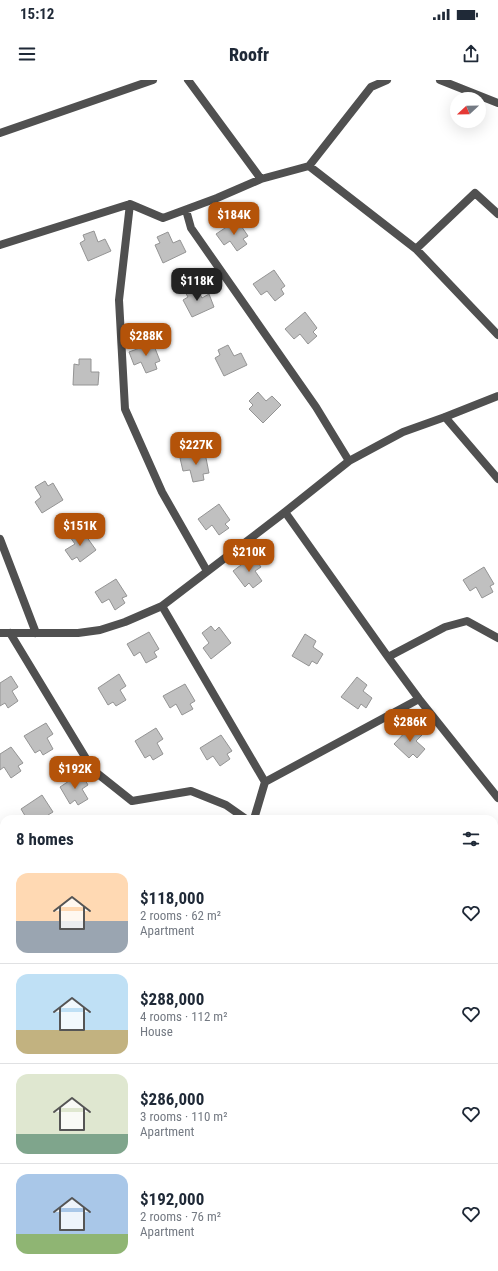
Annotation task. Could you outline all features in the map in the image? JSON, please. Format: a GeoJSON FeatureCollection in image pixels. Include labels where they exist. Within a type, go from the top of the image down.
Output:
{"type":"FeatureCollection","features":[{"type":"Feature","properties":{"kind":"lane"},"geometry":{"type":"LineString","coordinates":[[0,133],[153,80]]}},
{"type":"Feature","properties":{"kind":"lane"},"geometry":{"type":"LineString","coordinates":[[188,80],[261,179]]}},
{"type":"Feature","properties":{"kind":"lane"},"geometry":{"type":"LineString","coordinates":[[0,245],[130,204],[163,218],[261,179],[309,166],[371,87],[387,80]]}},
{"type":"Feature","properties":{"kind":"lane"},"geometry":{"type":"LineString","coordinates":[[440,80],[498,103]]}},
{"type":"Feature","properties":{"kind":"lane"},"geometry":{"type":"LineString","coordinates":[[309,166],[416,249],[498,335]]}},
{"type":"Feature","properties":{"kind":"lane"},"geometry":{"type":"LineString","coordinates":[[416,249],[475,192],[498,214]]}},
{"type":"Feature","properties":{"kind":"lane"},"geometry":{"type":"LineString","coordinates":[[130,204],[119,300],[125,410],[162,492],[207,571]]}},
{"type":"Feature","properties":{"kind":"lane"},"geometry":{"type":"LineString","coordinates":[[186,210],[191,228],[316,407],[349,461]]}},
{"type":"Feature","properties":{"kind":"lane"},"geometry":{"type":"LineString","coordinates":[[0,633],[78,633],[100,630],[125,622],[162,606],[349,461],[403,432],[498,396]]}},
{"type":"Feature","properties":{"kind":"lane"},"geometry":{"type":"LineString","coordinates":[[445,417],[498,479]]}},
{"type":"Feature","properties":{"kind":"lane"},"geometry":{"type":"LineString","coordinates":[[285,512],[419,699],[498,798]]}},
{"type":"Feature","properties":{"kind":"lane"},"geometry":{"type":"LineString","coordinates":[[0,539],[36,633]]}},
{"type":"Feature","properties":{"kind":"lane"},"geometry":{"type":"LineString","coordinates":[[162,606],[265,782]]}},
{"type":"Feature","properties":{"kind":"lane"},"geometry":{"type":"LineString","coordinates":[[388,657],[445,627],[466,621],[498,638]]}},
{"type":"Feature","properties":{"kind":"lane"},"geometry":{"type":"LineString","coordinates":[[10,633],[93,770],[132,801],[191,792],[226,805],[240,815]]}},
{"type":"Feature","properties":{"kind":"lane"},"geometry":{"type":"LineString","coordinates":[[255,815],[265,782],[419,699]]}},
{"type":"Feature","properties":{"kind":"building"},"geometry":{"type":"Polygon","coordinates":[[[237,220],[248,236],[243,239],[247,244],[237,251],[230,241],[224,245],[216,234],[237,220]]]}},
{"type":"Feature","properties":{"kind":"building"},"geometry":{"type":"Polygon","coordinates":[[[94,231],[98,242],[105,239],[111,251],[88,261],[80,243],[85,240],[83,235],[94,231]]]}},
{"type":"Feature","properties":{"kind":"building"},"geometry":{"type":"Polygon","coordinates":[[[168,232],[173,243],[180,240],[186,252],[163,263],[155,245],[160,243],[157,237],[168,232]]]}},
{"type":"Feature","properties":{"kind":"building"},"geometry":{"type":"Polygon","coordinates":[[[274,270],[285,286],[281,289],[284,294],[275,301],[267,291],[261,295],[253,284],[274,270]]]}},
{"type":"Feature","properties":{"kind":"building"},"geometry":{"type":"Polygon","coordinates":[[[196,287],[202,298],[209,294],[214,307],[192,317],[183,300],[188,297],[185,292],[196,287]]]}},
{"type":"Feature","properties":{"kind":"building"},"geometry":{"type":"Polygon","coordinates":[[[305,312],[317,328],[313,332],[317,336],[308,344],[300,334],[294,339],[285,329],[305,312]]]}},
{"type":"Feature","properties":{"kind":"building"},"geometry":{"type":"Polygon","coordinates":[[[153,343],[160,361],[155,363],[157,369],[146,373],[141,362],[134,365],[129,352],[153,343]]]}},
{"type":"Feature","properties":{"kind":"building"},"geometry":{"type":"Polygon","coordinates":[[[228,345],[234,356],[241,353],[247,365],[224,376],[215,358],[220,355],[218,350],[228,345]]]}},
{"type":"Feature","properties":{"kind":"building"},"geometry":{"type":"Polygon","coordinates":[[[79,359],[91,359],[91,372],[99,372],[98,385],[73,385],[74,364],[79,365],[79,359]]]}},
{"type":"Feature","properties":{"kind":"building"},"geometry":{"type":"Polygon","coordinates":[[[258,392],[266,401],[272,396],[281,405],[263,423],[249,409],[253,405],[249,401],[258,392]]]}},
{"type":"Feature","properties":{"kind":"building"},"geometry":{"type":"Polygon","coordinates":[[[205,453],[209,473],[203,474],[204,480],[193,482],[190,470],[183,471],[180,458],[205,453]]]}},
{"type":"Feature","properties":{"kind":"building"},"geometry":{"type":"Polygon","coordinates":[[[45,481],[48,486],[53,483],[63,500],[42,513],[35,502],[41,497],[35,487],[45,481]]]}},
{"type":"Feature","properties":{"kind":"building"},"geometry":{"type":"Polygon","coordinates":[[[219,504],[230,520],[225,524],[229,528],[219,535],[212,525],[206,530],[198,519],[219,504]]]}},
{"type":"Feature","properties":{"kind":"building"},"geometry":{"type":"Polygon","coordinates":[[[81,529],[96,550],[80,562],[77,557],[72,560],[65,550],[75,544],[70,537],[81,529]]]}},
{"type":"Feature","properties":{"kind":"building"},"geometry":{"type":"Polygon","coordinates":[[[253,556],[261,567],[255,571],[262,581],[253,588],[249,583],[245,587],[233,571],[253,556]]]}},
{"type":"Feature","properties":{"kind":"building"},"geometry":{"type":"Polygon","coordinates":[[[484,567],[494,584],[490,586],[493,592],[482,598],[476,587],[470,591],[463,580],[484,567]]]}},
{"type":"Feature","properties":{"kind":"building"},"geometry":{"type":"Polygon","coordinates":[[[116,579],[127,596],[122,598],[125,603],[115,610],[109,599],[102,603],[95,592],[116,579]]]}},
{"type":"Feature","properties":{"kind":"building"},"geometry":{"type":"Polygon","coordinates":[[[211,626],[215,631],[219,627],[231,643],[211,659],[203,648],[209,643],[202,633],[211,626]]]}},
{"type":"Feature","properties":{"kind":"building"},"geometry":{"type":"Polygon","coordinates":[[[149,632],[159,649],[154,652],[157,657],[146,663],[140,652],[134,656],[127,644],[149,632]]]}},
{"type":"Feature","properties":{"kind":"building"},"geometry":{"type":"Polygon","coordinates":[[[305,634],[316,641],[313,647],[323,654],[317,664],[312,661],[309,666],[292,656],[305,634]]]}},
{"type":"Feature","properties":{"kind":"building"},"geometry":{"type":"Polygon","coordinates":[[[119,674],[126,686],[120,690],[126,700],[116,706],[113,702],[108,705],[98,688],[119,674]]]}},
{"type":"Feature","properties":{"kind":"building"},"geometry":{"type":"Polygon","coordinates":[[[11,676],[18,687],[12,691],[18,701],[8,708],[5,703],[0,706],[0,683],[11,676]]]}},
{"type":"Feature","properties":{"kind":"building"},"geometry":{"type":"Polygon","coordinates":[[[357,677],[367,685],[363,691],[372,698],[366,708],[361,704],[358,709],[341,697],[357,677]]]}},
{"type":"Feature","properties":{"kind":"building"},"geometry":{"type":"Polygon","coordinates":[[[185,684],[195,701],[190,704],[193,709],[182,715],[176,704],[170,708],[163,696],[185,684]]]}},
{"type":"Feature","properties":{"kind":"building"},"geometry":{"type":"Polygon","coordinates":[[[46,723],[53,734],[47,738],[53,749],[43,755],[40,750],[35,753],[24,736],[46,723]]]}},
{"type":"Feature","properties":{"kind":"building"},"geometry":{"type":"Polygon","coordinates":[[[411,726],[422,735],[416,741],[425,749],[417,758],[413,754],[409,758],[394,744],[411,726]]]}},
{"type":"Feature","properties":{"kind":"building"},"geometry":{"type":"Polygon","coordinates":[[[156,728],[163,739],[157,743],[163,754],[153,760],[150,755],[145,758],[135,741],[156,728]]]}},
{"type":"Feature","properties":{"kind":"building"},"geometry":{"type":"Polygon","coordinates":[[[221,735],[232,751],[227,754],[230,759],[220,766],[213,756],[207,760],[200,748],[221,735]]]}},
{"type":"Feature","properties":{"kind":"building"},"geometry":{"type":"Polygon","coordinates":[[[11,747],[23,763],[18,766],[21,771],[11,778],[4,767],[0,770],[0,754],[11,747]]]}},
{"type":"Feature","properties":{"kind":"building"},"geometry":{"type":"Polygon","coordinates":[[[81,773],[88,785],[82,789],[88,799],[78,805],[75,800],[70,804],[60,787],[81,773]]]}},
{"type":"Feature","properties":{"kind":"building"},"geometry":{"type":"Polygon","coordinates":[[[42,795],[53,812],[48,815],[25,815],[21,809],[42,795]]]}}]}
